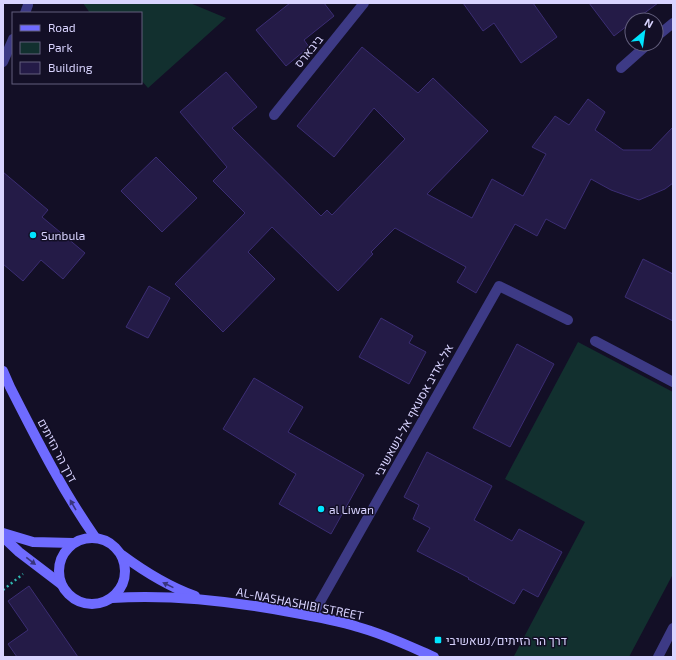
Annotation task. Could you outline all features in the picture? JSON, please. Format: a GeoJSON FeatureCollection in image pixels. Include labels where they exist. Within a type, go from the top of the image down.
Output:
{"type":"FeatureCollection","features":[{"type":"Feature","properties":{"kind":"street","name":"ביבארס"},"geometry":{"type":"LineString","coordinates":[[274,115],[364,3]]}},
{"type":"Feature","properties":{"kind":"street"},"geometry":{"type":"LineString","coordinates":[[664,30],[673,23]]}},
{"type":"Feature","properties":{"kind":"street"},"geometry":{"type":"LineString","coordinates":[[3,62],[12,41]]}},
{"type":"Feature","properties":{"kind":"street"},"geometry":{"type":"LineString","coordinates":[[621,68],[639,52]]}},
{"type":"Feature","properties":{"kind":"street","name":"אל-אדיב אסעאף אל-נשאשיבי"},"geometry":{"type":"LineString","coordinates":[[312,616],[499,286],[568,320]]}},
{"type":"Feature","properties":{"kind":"street"},"geometry":{"type":"LineString","coordinates":[[594,341],[673,382]]}},
{"type":"Feature","properties":{"kind":"street","name":"דרך הר הזיתים"},"geometry":{"type":"LineString","coordinates":[[3,371],[10,388],[78,514],[95,537]]}},
{"type":"Feature","properties":{"kind":"street"},"geometry":{"type":"LineString","coordinates":[[3,533],[33,542],[73,543]]}},
{"type":"Feature","properties":{"kind":"street"},"geometry":{"type":"LineString","coordinates":[[3,537],[61,584]]}},
{"type":"Feature","properties":{"kind":"street"},"geometry":{"type":"LineString","coordinates":[[95,537],[110,542],[117,548],[122,555],[126,574],[118,592],[112,598],[98,604],[83,603],[74,599],[66,592],[58,575],[58,566],[66,549],[73,543],[80,539],[95,537]]}},
{"type":"Feature","properties":{"kind":"street"},"geometry":{"type":"LineString","coordinates":[[122,555],[142,570],[164,583],[204,599]]}},
{"type":"Feature","properties":{"kind":"street"},"geometry":{"type":"LineString","coordinates":[[112,598],[143,597],[204,599]]}},
{"type":"Feature","properties":{"kind":"street","name":"AL-NASHASHIBI STREET"},"geometry":{"type":"LineString","coordinates":[[204,599],[256,606],[357,626],[389,637],[434,657]]}},
{"type":"Feature","properties":{"kind":"street"},"geometry":{"type":"LineString","coordinates":[[658,657],[673,628]]}},
{"type":"Feature","properties":{"kind":"path"},"geometry":{"type":"LineString","coordinates":[[3,590],[36,565]]}},
{"type":"Feature","properties":{"kind":"green space"},"geometry":{"type":"Polygon","coordinates":[[[83,3],[190,3],[226,18],[148,88],[142,81],[142,12],[89,12],[83,3]]]}},
{"type":"Feature","properties":{"kind":"green space"},"geometry":{"type":"Polygon","coordinates":[[[578,342],[673,392],[673,574],[629,657],[516,657],[514,656],[585,522],[505,479],[578,342]]]}},
{"type":"Feature","properties":{"kind":"building"},"geometry":{"type":"Polygon","coordinates":[[[290,3],[324,3],[334,16],[304,40],[309,47],[286,66],[256,30],[290,3]]]}},
{"type":"Feature","properties":{"kind":"building"},"geometry":{"type":"Polygon","coordinates":[[[463,3],[533,3],[557,37],[521,63],[494,23],[483,31],[463,3]]]}},
{"type":"Feature","properties":{"kind":"building"},"geometry":{"type":"Polygon","coordinates":[[[589,3],[658,3],[646,12],[624,12],[624,28],[614,36],[589,3]]]}},
{"type":"Feature","properties":{"kind":"building"},"geometry":{"type":"Polygon","coordinates":[[[362,47],[418,93],[433,78],[488,131],[427,194],[472,218],[492,179],[523,196],[546,154],[532,147],[555,116],[569,125],[588,99],[605,112],[595,130],[623,150],[651,150],[673,127],[673,183],[665,189],[639,200],[611,190],[591,179],[565,229],[546,219],[537,236],[515,224],[476,293],[457,282],[466,267],[395,228],[371,252],[373,254],[338,291],[272,227],[248,252],[275,279],[223,332],[175,284],[245,213],[213,181],[227,167],[180,112],[226,72],[257,107],[232,128],[321,216],[327,210],[332,215],[405,139],[374,108],[334,157],[297,126],[362,47]]]}},
{"type":"Feature","properties":{"kind":"building"},"geometry":{"type":"Polygon","coordinates":[[[156,157],[197,198],[162,232],[121,191],[156,157]]]}},
{"type":"Feature","properties":{"kind":"building","name":"Sunbula"},"geometry":{"type":"Polygon","coordinates":[[[3,172],[48,210],[42,217],[85,253],[63,279],[41,260],[23,281],[3,264],[3,172]]]}},
{"type":"Feature","properties":{"kind":"building"},"geometry":{"type":"Polygon","coordinates":[[[643,259],[673,274],[673,321],[625,297],[643,259]]]}},
{"type":"Feature","properties":{"kind":"building"},"geometry":{"type":"Polygon","coordinates":[[[149,286],[170,298],[148,338],[126,327],[149,286]]]}},
{"type":"Feature","properties":{"kind":"building"},"geometry":{"type":"Polygon","coordinates":[[[381,318],[413,336],[409,343],[426,352],[409,384],[359,357],[381,318]]]}},
{"type":"Feature","properties":{"kind":"building"},"geometry":{"type":"Polygon","coordinates":[[[517,344],[554,364],[510,447],[473,428],[517,344]]]}},
{"type":"Feature","properties":{"kind":"building"},"geometry":{"type":"Polygon","coordinates":[[[254,378],[303,407],[288,432],[364,475],[331,534],[279,504],[296,474],[223,429],[254,378]]]}},
{"type":"Feature","properties":{"kind":"building"},"geometry":{"type":"Polygon","coordinates":[[[427,452],[492,486],[474,520],[512,541],[519,529],[562,552],[538,597],[523,589],[514,604],[468,579],[469,578],[417,551],[430,528],[413,519],[419,505],[404,497],[427,452]]]}},
{"type":"Feature","properties":{"kind":"building"},"geometry":{"type":"Polygon","coordinates":[[[29,586],[78,657],[17,657],[8,644],[28,630],[8,601],[29,586]]]}},
{"type":"Feature","properties":{"kind":"place","name":"Sunbula"},"geometry":{"type":"Point","coordinates":[33,235]}},
{"type":"Feature","properties":{"kind":"place","name":"al Liwan"},"geometry":{"type":"Point","coordinates":[321,509]}},
{"type":"Feature","properties":{"kind":"place","name":"דרך הר הזיתים/נשאשיבי"},"geometry":{"type":"Point","coordinates":[438,640]}}]}
